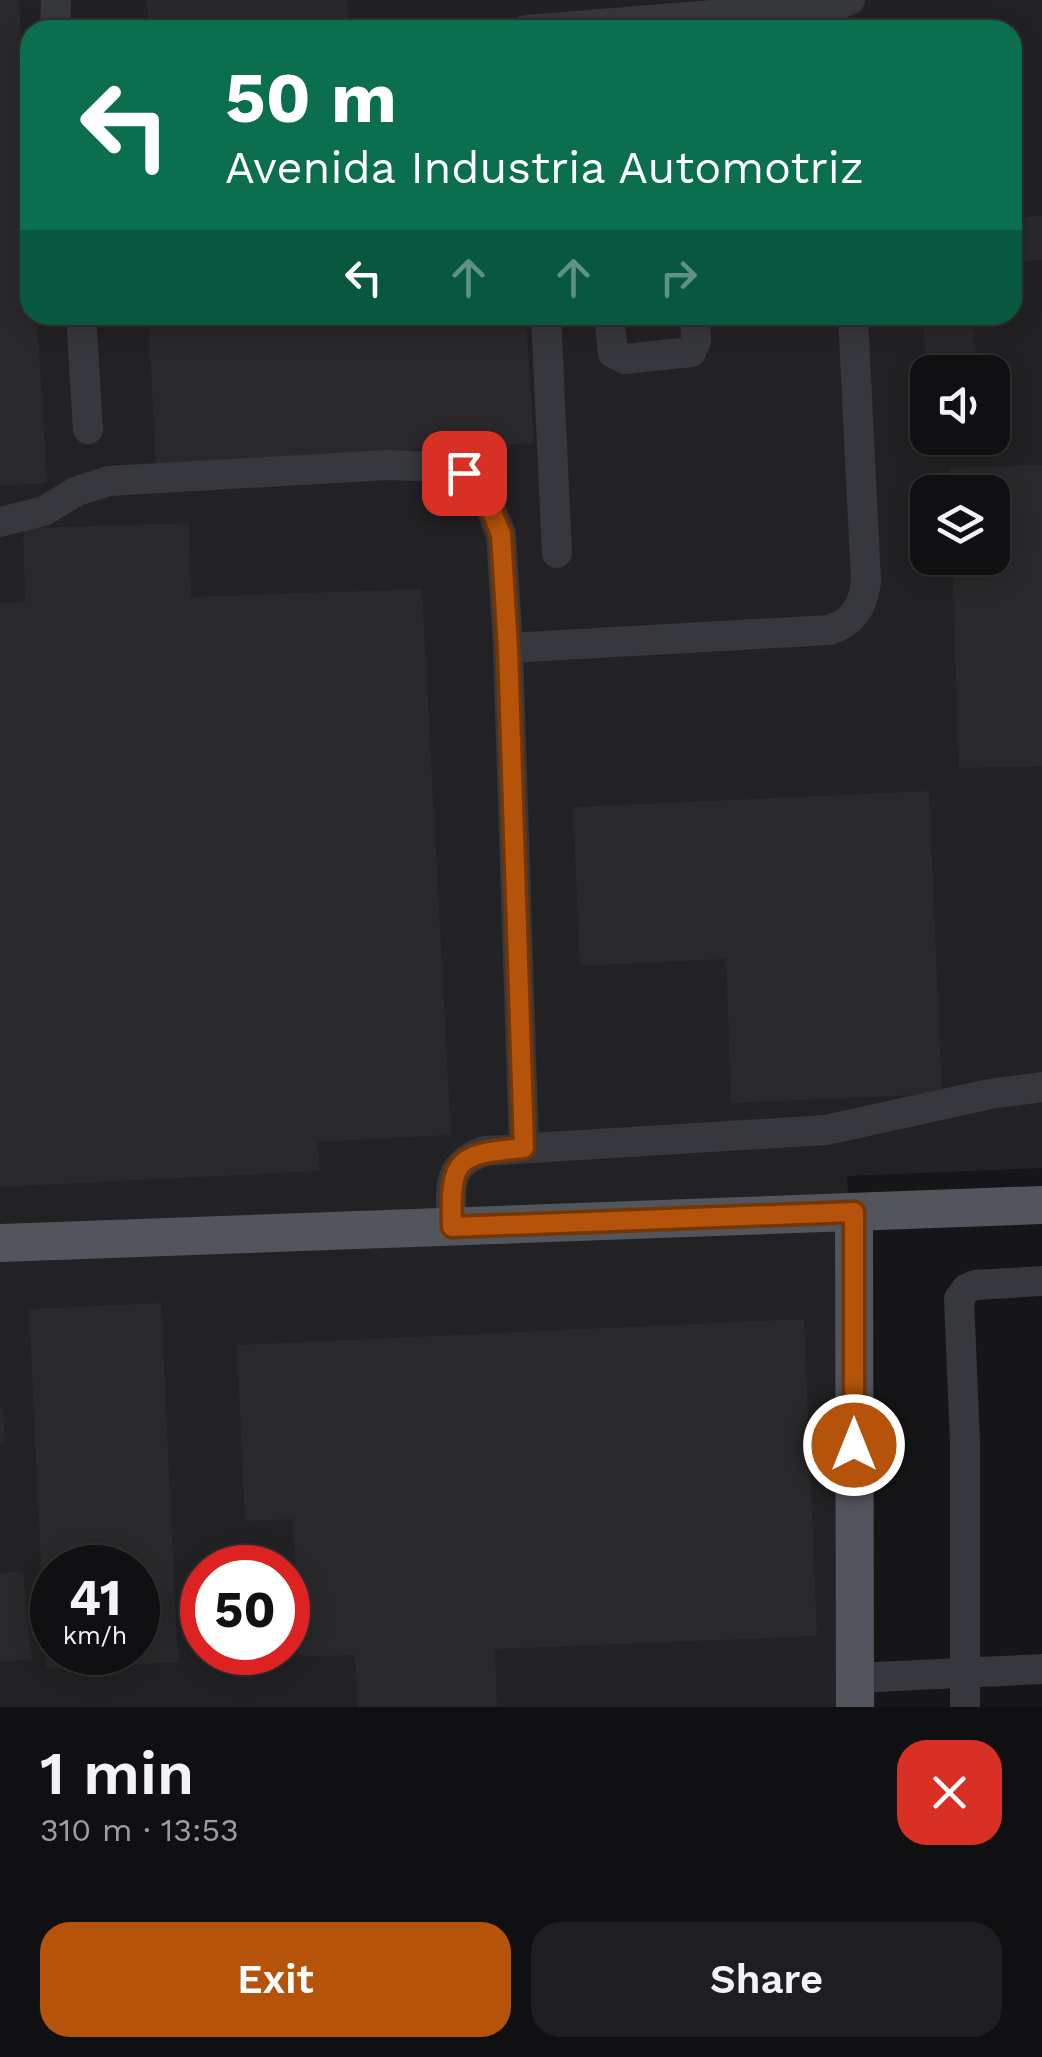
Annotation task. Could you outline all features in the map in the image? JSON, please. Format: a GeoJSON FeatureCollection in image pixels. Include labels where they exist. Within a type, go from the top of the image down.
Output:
{"type":"FeatureCollection","features":[{"type":"Feature","properties":{"kind":"main road"},"geometry":{"type":"LineString","coordinates":[[0,1243],[1042,1205]]}},
{"type":"Feature","properties":{"kind":"main road"},"geometry":{"type":"LineString","coordinates":[[854,1212],[855,1692]]}},
{"type":"Feature","properties":{"kind":"lane"},"geometry":{"type":"LineString","coordinates":[[719,20],[758,5],[842,12]]}},
{"type":"Feature","properties":{"kind":"lane"},"geometry":{"type":"LineString","coordinates":[[82,325],[88,429]]}},
{"type":"Feature","properties":{"kind":"lane"},"geometry":{"type":"LineString","coordinates":[[546,325],[556,553]]}},
{"type":"Feature","properties":{"kind":"lane"},"geometry":{"type":"LineString","coordinates":[[610,325],[613,354],[625,359],[691,352],[696,341],[695,325]]}},
{"type":"Feature","properties":{"kind":"lane"},"geometry":{"type":"LineString","coordinates":[[508,648],[829,630],[844,626],[864,600],[866,582],[853,325]]}},
{"type":"Feature","properties":{"kind":"lane"},"geometry":{"type":"LineString","coordinates":[[0,522],[44,511],[77,491],[109,481],[388,465],[440,467],[464,473],[484,493],[501,534],[508,648],[524,1148]]}},
{"type":"Feature","properties":{"kind":"lane"},"geometry":{"type":"LineString","coordinates":[[452,1227],[451,1184],[461,1164],[485,1151],[826,1130],[990,1094],[1042,1087]]}},
{"type":"Feature","properties":{"kind":"lane"},"geometry":{"type":"LineString","coordinates":[[965,1707],[965,1442],[959,1299],[975,1285],[1042,1282]]}},
{"type":"Feature","properties":{"kind":"lane"},"geometry":{"type":"LineString","coordinates":[[855,1692],[963,1672],[1042,1669]]}},
{"type":"Feature","properties":{"kind":"shaded area"},"geometry":{"type":"Polygon","coordinates":[[[0,0],[1042,0],[1042,1168],[847,1176],[875,1707],[0,1707],[0,0]]]}},
{"type":"Feature","properties":{"kind":"building"},"geometry":{"type":"Polygon","coordinates":[[[0,0],[19,0],[20,325],[38,325],[47,483],[0,486],[0,0]]]}},
{"type":"Feature","properties":{"kind":"building"},"geometry":{"type":"Polygon","coordinates":[[[147,0],[347,0],[348,20],[148,20],[147,0]]]}},
{"type":"Feature","properties":{"kind":"building"},"geometry":{"type":"Polygon","coordinates":[[[1042,216],[1042,260],[1022,261],[1022,217],[1042,216]]]}},
{"type":"Feature","properties":{"kind":"building"},"geometry":{"type":"Polygon","coordinates":[[[149,325],[527,325],[534,443],[156,465],[149,325]]]}},
{"type":"Feature","properties":{"kind":"building"},"geometry":{"type":"Polygon","coordinates":[[[924,325],[974,325],[975,355],[925,355],[924,325]]]}},
{"type":"Feature","properties":{"kind":"building"},"geometry":{"type":"Polygon","coordinates":[[[1042,465],[1042,766],[959,768],[953,575],[1010,575],[1010,475],[949,475],[949,468],[1042,465]]]}},
{"type":"Feature","properties":{"kind":"building"},"geometry":{"type":"Polygon","coordinates":[[[189,523],[191,597],[422,589],[451,1135],[318,1142],[320,1171],[0,1187],[0,603],[25,602],[23,528],[189,523]]]}},
{"type":"Feature","properties":{"kind":"building"},"geometry":{"type":"Polygon","coordinates":[[[929,791],[942,1094],[731,1103],[726,959],[580,966],[573,807],[929,791]]]}},
{"type":"Feature","properties":{"kind":"building"},"geometry":{"type":"Polygon","coordinates":[[[161,1303],[178,1662],[160,1663],[160,1545],[40,1545],[29,1309],[161,1303]]]}},
{"type":"Feature","properties":{"kind":"building"},"geometry":{"type":"Polygon","coordinates":[[[804,1319],[817,1636],[495,1649],[497,1707],[358,1707],[355,1655],[310,1657],[310,1545],[294,1545],[293,1519],[245,1521],[237,1345],[804,1319]]]}},
{"type":"Feature","properties":{"kind":"building"},"geometry":{"type":"Polygon","coordinates":[[[0,1407],[5,1444],[0,1445],[0,1407]]]}},
{"type":"Feature","properties":{"kind":"building"},"geometry":{"type":"Polygon","coordinates":[[[23,1571],[30,1659],[0,1662],[0,1573],[23,1571]]]}},
{"type":"Feature","properties":{"kind":"route"},"geometry":{"type":"LineString","coordinates":[[464,473],[484,493],[501,534],[524,1148],[485,1151],[461,1164],[451,1184],[452,1227],[854,1212],[854,1445]]}}]}
